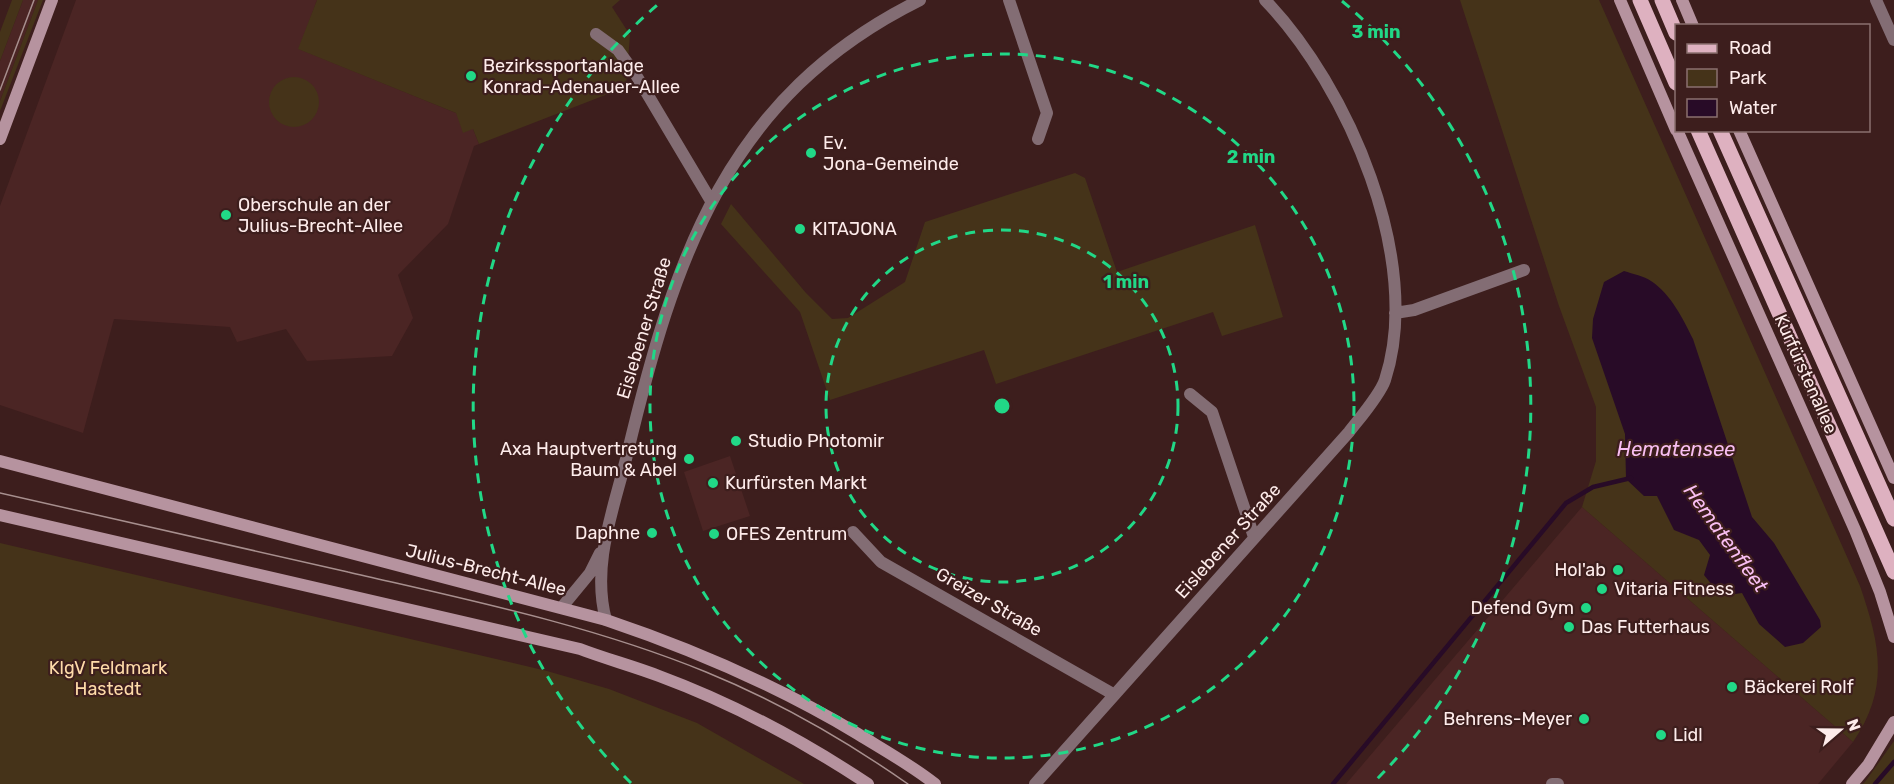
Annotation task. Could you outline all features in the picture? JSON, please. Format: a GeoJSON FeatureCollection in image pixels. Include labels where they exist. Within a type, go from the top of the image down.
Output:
{"type":"FeatureCollection","features":[{"type":"Feature","properties":{"kind":"main road"},"geometry":{"type":"LineString","coordinates":[[0,139],[52,0]]}},
{"type":"Feature","properties":{"kind":"main road","name":"Kurfürstenallee"},"geometry":{"type":"LineString","coordinates":[[1620,0],[1675,125]]}},
{"type":"Feature","properties":{"kind":"main road"},"geometry":{"type":"LineString","coordinates":[[1640,0],[1675,79]]}},
{"type":"Feature","properties":{"kind":"main road"},"geometry":{"type":"LineString","coordinates":[[1662,0],[1675,29]]}},
{"type":"Feature","properties":{"kind":"main road"},"geometry":{"type":"LineString","coordinates":[[1682,0],[1692,24]]}},
{"type":"Feature","properties":{"kind":"main road","name":"Kurfürstenallee"},"geometry":{"type":"LineString","coordinates":[[1678,132],[1855,530],[1880,592],[1894,637]]}},
{"type":"Feature","properties":{"kind":"main road","name":"Kurfürstenallee"},"geometry":{"type":"LineString","coordinates":[[1699,132],[1894,572]]}},
{"type":"Feature","properties":{"kind":"main road","name":"Kurfürstenallee"},"geometry":{"type":"LineString","coordinates":[[1721,132],[1894,519]]}},
{"type":"Feature","properties":{"kind":"main road"},"geometry":{"type":"LineString","coordinates":[[1740,132],[1894,478]]}},
{"type":"Feature","properties":{"kind":"main road","name":"Julius-Brecht-Allee"},"geometry":{"type":"LineString","coordinates":[[0,461],[404,569],[562,607],[676,644],[767,684],[861,736],[935,784]]}},
{"type":"Feature","properties":{"kind":"main road"},"geometry":{"type":"LineString","coordinates":[[0,515],[580,649],[659,676],[723,704],[797,740],[868,784]]}},
{"type":"Feature","properties":{"kind":"main road"},"geometry":{"type":"LineString","coordinates":[[1852,784],[1868,765],[1894,722]]}},
{"type":"Feature","properties":{"kind":"street","name":"Eislebener Straße"},"geometry":{"type":"LineString","coordinates":[[606,620],[601,602],[600,578],[603,547],[664,314],[681,265],[711,201],[744,146],[802,83],[861,35],[920,0]]}},
{"type":"Feature","properties":{"kind":"street"},"geometry":{"type":"LineString","coordinates":[[1009,0],[1047,113],[1038,139]]}},
{"type":"Feature","properties":{"kind":"street","name":"Eislebener Straße"},"geometry":{"type":"LineString","coordinates":[[1035,784],[1044,778],[1113,694],[1349,432],[1384,384],[1394,346],[1395,313],[1391,259],[1372,180],[1353,133],[1318,69],[1289,25],[1265,0]]}},
{"type":"Feature","properties":{"kind":"street"},"geometry":{"type":"LineString","coordinates":[[1876,0],[1894,40]]}},
{"type":"Feature","properties":{"kind":"street"},"geometry":{"type":"LineString","coordinates":[[596,34],[618,50],[636,75],[711,201]]}},
{"type":"Feature","properties":{"kind":"street"},"geometry":{"type":"LineString","coordinates":[[1395,313],[1414,310],[1524,270]]}},
{"type":"Feature","properties":{"kind":"street"},"geometry":{"type":"LineString","coordinates":[[1190,394],[1212,412],[1254,537]]}},
{"type":"Feature","properties":{"kind":"street","name":"Greizer Straße"},"geometry":{"type":"LineString","coordinates":[[853,532],[881,562],[1113,694]]}},
{"type":"Feature","properties":{"kind":"street","name":"Eislebener Straße"},"geometry":{"type":"LineString","coordinates":[[562,607],[590,573],[603,547]]}},
{"type":"Feature","properties":{"kind":"street"},"geometry":{"type":"LineString","coordinates":[[1552,784],[1558,784]]}},
{"type":"Feature","properties":{"kind":"shaded area"},"geometry":{"type":"Polygon","coordinates":[[[23,0],[38,0],[0,101],[0,61],[23,0]]]}},
{"type":"Feature","properties":{"kind":"shaded area","name":"Oberschule an der Julius-Brecht-Allee"},"geometry":{"type":"Polygon","coordinates":[[[76,0],[317,0],[299,49],[456,113],[473,129],[479,144],[474,146],[448,224],[398,275],[413,318],[392,356],[307,361],[286,329],[237,342],[230,327],[114,319],[83,433],[0,405],[0,206],[76,0]]]}},
{"type":"Feature","properties":{"kind":"shaded area","name":"Kurfürsten Markt"},"geometry":{"type":"Polygon","coordinates":[[[730,456],[750,516],[703,531],[684,472],[730,456]]]}},
{"type":"Feature","properties":{"kind":"shaded area"},"geometry":{"type":"Polygon","coordinates":[[[1582,507],[1853,742],[1818,784],[1346,784],[1582,507]]]}},
{"type":"Feature","properties":{"kind":"green space"},"geometry":{"type":"Polygon","coordinates":[[[12,0],[23,0],[0,61],[0,32],[12,0]]]}},
{"type":"Feature","properties":{"kind":"green space"},"geometry":{"type":"Polygon","coordinates":[[[38,0],[43,0],[0,111],[0,101],[38,0]]]}},
{"type":"Feature","properties":{"kind":"green space","name":"Bezirkssportanlage Konrad-Adenauer-Allee"},"geometry":{"type":"Polygon","coordinates":[[[317,0],[620,0],[612,7],[630,35],[626,87],[479,144],[473,129],[463,133],[456,113],[298,49],[317,0]]]}},
{"type":"Feature","properties":{"kind":"green space"},"geometry":{"type":"Polygon","coordinates":[[[1460,0],[1599,0],[1860,586],[1873,627],[1878,666],[1873,703],[1853,742],[1582,507],[1596,461],[1596,407],[1559,306],[1460,0]]]}},
{"type":"Feature","properties":{"kind":"green space"},"geometry":{"type":"Polygon","coordinates":[[[289,77],[299,77],[312,84],[319,97],[319,107],[312,120],[299,127],[289,127],[280,123],[273,116],[269,107],[269,97],[273,88],[280,81],[289,77]]]}},
{"type":"Feature","properties":{"kind":"green space"},"geometry":{"type":"Polygon","coordinates":[[[1075,173],[1085,178],[1117,272],[1255,225],[1283,317],[1222,336],[1213,312],[996,384],[984,350],[830,400],[800,312],[721,224],[731,204],[806,293],[832,319],[848,318],[905,282],[925,222],[1075,173]]]}},
{"type":"Feature","properties":{"kind":"green space","name":"KlgV Feldmark Hastedt"},"geometry":{"type":"Polygon","coordinates":[[[0,543],[547,671],[609,689],[697,723],[804,784],[0,784],[0,543]]]}},
{"type":"Feature","properties":{"kind":"green space"},"geometry":{"type":"Polygon","coordinates":[[[1894,741],[1894,784],[1863,784],[1865,782],[1894,741]]]}},
{"type":"Feature","properties":{"kind":"water","name":"Hematensee"},"geometry":{"type":"Polygon","coordinates":[[[1624,271],[1642,276],[1658,286],[1676,307],[1693,339],[1752,517],[1774,543],[1820,620],[1821,627],[1803,643],[1785,647],[1759,624],[1742,593],[1721,596],[1704,575],[1710,555],[1699,540],[1674,530],[1657,496],[1644,496],[1626,479],[1625,434],[1592,338],[1593,319],[1604,282],[1624,271]]]}},
{"type":"Feature","properties":{"kind":"waterway","name":"Hematenfleet"},"geometry":{"type":"LineString","coordinates":[[1333,784],[1566,503],[1593,487],[1631,478]]}},
{"type":"Feature","properties":{"kind":"waterway"},"geometry":{"type":"LineString","coordinates":[[1875,784],[1894,762]]}},
{"type":"Feature","properties":{"kind":"tram line"},"geometry":{"type":"LineString","coordinates":[[0,90],[34,0]]}},
{"type":"Feature","properties":{"kind":"tram line"},"geometry":{"type":"LineString","coordinates":[[0,493],[484,604],[619,640],[706,672],[759,696],[835,737],[908,784]]}},
{"type":"Feature","properties":{"kind":"place","name":"Bezirkssportanlage Konrad-Adenauer-Allee"},"geometry":{"type":"Point","coordinates":[471,76]}},
{"type":"Feature","properties":{"kind":"place","name":"Ev. Jona-Gemeinde"},"geometry":{"type":"Point","coordinates":[811,153]}},
{"type":"Feature","properties":{"kind":"place","name":"Oberschule an der Julius-Brecht-Allee"},"geometry":{"type":"Point","coordinates":[226,215]}},
{"type":"Feature","properties":{"kind":"place","name":"KITAJONA"},"geometry":{"type":"Point","coordinates":[800,229]}},
{"type":"Feature","properties":{"kind":"place","name":"Studio Photomir"},"geometry":{"type":"Point","coordinates":[736,441]}},
{"type":"Feature","properties":{"kind":"place","name":"Axa Hauptvertretung Baum & Abel"},"geometry":{"type":"Point","coordinates":[689,459]}},
{"type":"Feature","properties":{"kind":"place","name":"Kurfürsten Markt"},"geometry":{"type":"Point","coordinates":[713,483]}},
{"type":"Feature","properties":{"kind":"place","name":"Daphne"},"geometry":{"type":"Point","coordinates":[652,533]}},
{"type":"Feature","properties":{"kind":"place","name":"OFES Zentrum"},"geometry":{"type":"Point","coordinates":[714,534]}},
{"type":"Feature","properties":{"kind":"place","name":"Hol'ab"},"geometry":{"type":"Point","coordinates":[1618,570]}},
{"type":"Feature","properties":{"kind":"place","name":"Vitaria Fitness"},"geometry":{"type":"Point","coordinates":[1602,589]}},
{"type":"Feature","properties":{"kind":"place","name":"Defend Gym"},"geometry":{"type":"Point","coordinates":[1586,608]}},
{"type":"Feature","properties":{"kind":"place","name":"Das Futterhaus"},"geometry":{"type":"Point","coordinates":[1569,627]}},
{"type":"Feature","properties":{"kind":"place","name":"Bäckerei Rolf"},"geometry":{"type":"Point","coordinates":[1732,687]}},
{"type":"Feature","properties":{"kind":"place","name":"Behrens-Meyer"},"geometry":{"type":"Point","coordinates":[1584,719]}},
{"type":"Feature","properties":{"kind":"place","name":"Lidl"},"geometry":{"type":"Point","coordinates":[1661,735]}}]}
